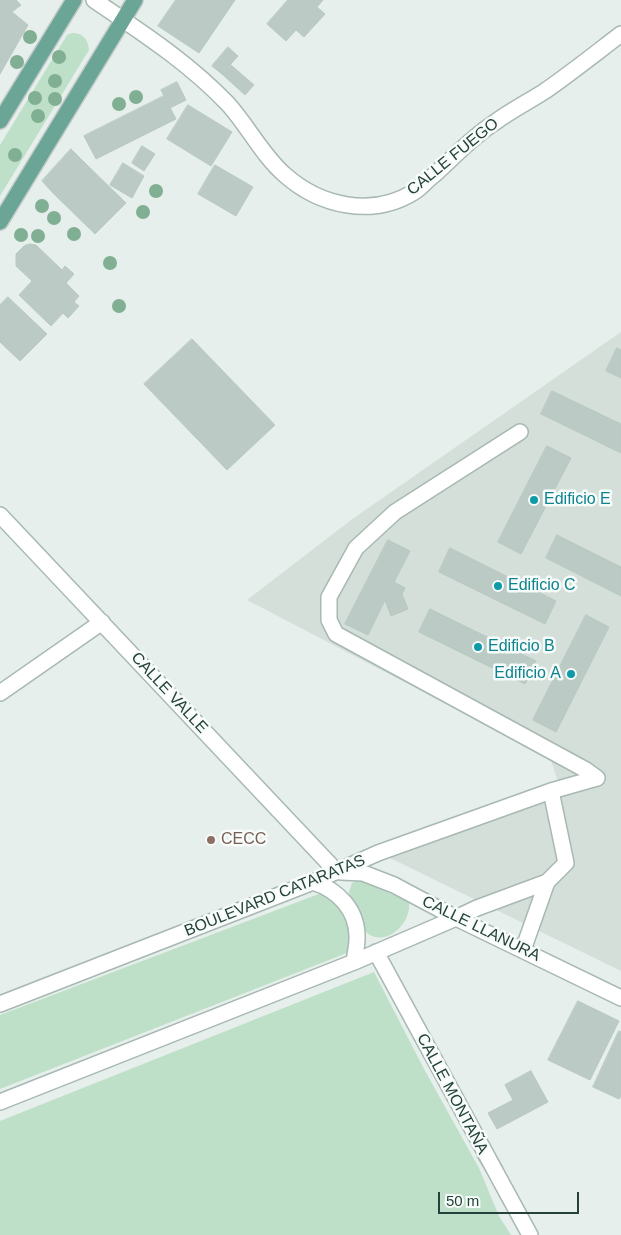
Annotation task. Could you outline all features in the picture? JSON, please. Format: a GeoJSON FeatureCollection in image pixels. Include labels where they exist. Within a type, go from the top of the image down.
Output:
{"type":"FeatureCollection","features":[{"type":"Feature","properties":{"kind":"main road"},"geometry":{"type":"LineString","coordinates":[[0,121],[74,0]]}},
{"type":"Feature","properties":{"kind":"main road"},"geometry":{"type":"LineString","coordinates":[[0,222],[135,0]]}},
{"type":"Feature","properties":{"kind":"street","name":"CALLE FUEGO"},"geometry":{"type":"LineString","coordinates":[[94,0],[178,58],[212,88],[246,125],[272,161],[296,184],[319,198],[332,203],[356,207],[398,200],[415,192],[493,123],[546,90],[621,34]]}},
{"type":"Feature","properties":{"kind":"street","name":"BOULEVARD CATARATAS"},"geometry":{"type":"LineString","coordinates":[[0,1004],[313,882],[378,853],[551,792],[597,778],[586,770],[336,634],[329,620],[329,597],[356,548],[395,512],[520,432]]}},
{"type":"Feature","properties":{"kind":"street","name":"CALLE VALLE"},"geometry":{"type":"LineString","coordinates":[[0,515],[337,872]]}},
{"type":"Feature","properties":{"kind":"street"},"geometry":{"type":"LineString","coordinates":[[0,693],[102,622]]}},
{"type":"Feature","properties":{"kind":"street"},"geometry":{"type":"LineString","coordinates":[[0,1102],[354,962],[477,908],[547,882],[566,863],[551,792]]}},
{"type":"Feature","properties":{"kind":"street","name":"CALLE LLANURA"},"geometry":{"type":"LineString","coordinates":[[337,872],[363,873],[394,885],[456,918],[621,998]]}},
{"type":"Feature","properties":{"kind":"street"},"geometry":{"type":"LineString","coordinates":[[313,882],[337,894],[354,916],[357,939],[354,962]]}},
{"type":"Feature","properties":{"kind":"street"},"geometry":{"type":"LineString","coordinates":[[523,950],[547,882]]}},
{"type":"Feature","properties":{"kind":"street","name":"CALLE MONTAÑA"},"geometry":{"type":"LineString","coordinates":[[376,952],[530,1235]]}},
{"type":"Feature","properties":{"kind":"shaded area"},"geometry":{"type":"Polygon","coordinates":[[[621,332],[621,971],[388,857],[563,796],[550,758],[247,600],[351,520],[621,332]]]}},
{"type":"Feature","properties":{"kind":"green space"},"geometry":{"type":"Polygon","coordinates":[[[72,33],[84,37],[89,50],[0,196],[0,145],[67,35],[72,33]]]}},
{"type":"Feature","properties":{"kind":"green space"},"geometry":{"type":"Polygon","coordinates":[[[362,881],[409,902],[409,911],[406,919],[394,933],[378,937],[370,935],[360,925],[349,892],[352,883],[362,881]]]}},
{"type":"Feature","properties":{"kind":"green space"},"geometry":{"type":"Polygon","coordinates":[[[324,892],[341,912],[349,932],[352,951],[0,1089],[0,1015],[324,892]]]}},
{"type":"Feature","properties":{"kind":"green space"},"geometry":{"type":"Polygon","coordinates":[[[374,972],[424,1069],[479,1168],[499,1216],[511,1235],[0,1235],[0,1121],[374,972]]]}},
{"type":"Feature","properties":{"kind":"building"},"geometry":{"type":"Polygon","coordinates":[[[0,0],[16,0],[21,5],[12,12],[28,25],[0,74],[0,0]]]}},
{"type":"Feature","properties":{"kind":"building"},"geometry":{"type":"Polygon","coordinates":[[[176,0],[235,0],[199,53],[158,26],[176,0]]]}},
{"type":"Feature","properties":{"kind":"building"},"geometry":{"type":"Polygon","coordinates":[[[288,0],[323,0],[317,7],[325,14],[304,37],[296,30],[286,41],[267,24],[288,0]]]}},
{"type":"Feature","properties":{"kind":"building"},"geometry":{"type":"Polygon","coordinates":[[[228,47],[238,56],[222,74],[212,66],[228,47]]]}},
{"type":"Feature","properties":{"kind":"building"},"geometry":{"type":"Polygon","coordinates":[[[231,65],[254,85],[245,95],[222,74],[231,65]]]}},
{"type":"Feature","properties":{"kind":"building"},"geometry":{"type":"Polygon","coordinates":[[[177,82],[186,100],[170,108],[161,90],[177,82]]]}},
{"type":"Feature","properties":{"kind":"building"},"geometry":{"type":"Polygon","coordinates":[[[164,96],[176,119],[96,159],[84,136],[164,96]]]}},
{"type":"Feature","properties":{"kind":"building"},"geometry":{"type":"Polygon","coordinates":[[[188,105],[232,132],[211,166],[167,139],[188,105]]]}},
{"type":"Feature","properties":{"kind":"building"},"geometry":{"type":"Polygon","coordinates":[[[142,146],[155,154],[144,171],[132,163],[142,146]]]}},
{"type":"Feature","properties":{"kind":"building"},"geometry":{"type":"Polygon","coordinates":[[[71,149],[84,162],[53,193],[42,181],[71,149]]]}},
{"type":"Feature","properties":{"kind":"building"},"geometry":{"type":"Polygon","coordinates":[[[84,162],[126,203],[95,234],[53,193],[84,162]]]}},
{"type":"Feature","properties":{"kind":"building"},"geometry":{"type":"Polygon","coordinates":[[[123,163],[144,176],[132,198],[110,185],[123,163]]]}},
{"type":"Feature","properties":{"kind":"building"},"geometry":{"type":"Polygon","coordinates":[[[215,165],[253,187],[236,216],[198,194],[215,165]]]}},
{"type":"Feature","properties":{"kind":"building"},"geometry":{"type":"Polygon","coordinates":[[[36,245],[62,270],[65,266],[74,274],[66,283],[79,296],[74,302],[79,306],[68,318],[63,313],[51,326],[19,295],[32,281],[16,266],[16,254],[24,246],[36,245]]]}},
{"type":"Feature","properties":{"kind":"building"},"geometry":{"type":"Polygon","coordinates":[[[8,297],[47,334],[20,361],[0,342],[0,305],[8,297]]]}},
{"type":"Feature","properties":{"kind":"building"},"geometry":{"type":"Polygon","coordinates":[[[192,339],[275,425],[227,470],[144,384],[192,339]]]}},
{"type":"Feature","properties":{"kind":"building"},"geometry":{"type":"Polygon","coordinates":[[[617,348],[621,350],[621,378],[606,371],[617,348]]]}},
{"type":"Feature","properties":{"kind":"building"},"geometry":{"type":"Polygon","coordinates":[[[552,391],[621,424],[621,453],[541,414],[552,391]]]}},
{"type":"Feature","properties":{"kind":"building","name":"Edificio E"},"geometry":{"type":"Polygon","coordinates":[[[547,446],[571,458],[521,554],[498,542],[547,446]]]}},
{"type":"Feature","properties":{"kind":"building"},"geometry":{"type":"Polygon","coordinates":[[[557,535],[621,567],[621,596],[546,558],[557,535]]]}},
{"type":"Feature","properties":{"kind":"building"},"geometry":{"type":"Polygon","coordinates":[[[388,540],[410,551],[394,582],[405,588],[402,594],[408,609],[391,616],[385,600],[368,635],[345,624],[388,540]]]}},
{"type":"Feature","properties":{"kind":"building","name":"Edificio C"},"geometry":{"type":"Polygon","coordinates":[[[450,548],[556,601],[545,624],[439,572],[450,548]]]}},
{"type":"Feature","properties":{"kind":"building","name":"Edificio B"},"geometry":{"type":"Polygon","coordinates":[[[430,609],[536,661],[525,684],[419,632],[430,609]]]}},
{"type":"Feature","properties":{"kind":"building","name":"Edificio A"},"geometry":{"type":"Polygon","coordinates":[[[586,615],[609,627],[556,732],[533,720],[586,615]]]}},
{"type":"Feature","properties":{"kind":"building"},"geometry":{"type":"Polygon","coordinates":[[[578,1001],[619,1021],[590,1080],[548,1060],[578,1001]]]}},
{"type":"Feature","properties":{"kind":"building"},"geometry":{"type":"Polygon","coordinates":[[[619,1031],[621,1032],[621,1096],[619,1099],[593,1087],[619,1031]]]}},
{"type":"Feature","properties":{"kind":"building"},"geometry":{"type":"Polygon","coordinates":[[[531,1071],[548,1102],[497,1129],[488,1113],[513,1100],[505,1085],[531,1071]]]}},
{"type":"Feature","properties":{"kind":"building"},"geometry":{"type":"Polygon","coordinates":[[[492,1149],[503,1167],[488,1175],[477,1157],[492,1149]]]}},
{"type":"Feature","properties":{"kind":"place","name":"Edificio E"},"geometry":{"type":"Point","coordinates":[534,500]}},
{"type":"Feature","properties":{"kind":"place","name":"Edificio C"},"geometry":{"type":"Point","coordinates":[498,586]}},
{"type":"Feature","properties":{"kind":"place","name":"Edificio B"},"geometry":{"type":"Point","coordinates":[478,647]}},
{"type":"Feature","properties":{"kind":"place","name":"Edificio A"},"geometry":{"type":"Point","coordinates":[571,674]}},
{"type":"Feature","properties":{"kind":"place","name":"CECC"},"geometry":{"type":"Point","coordinates":[211,840]}}]}
